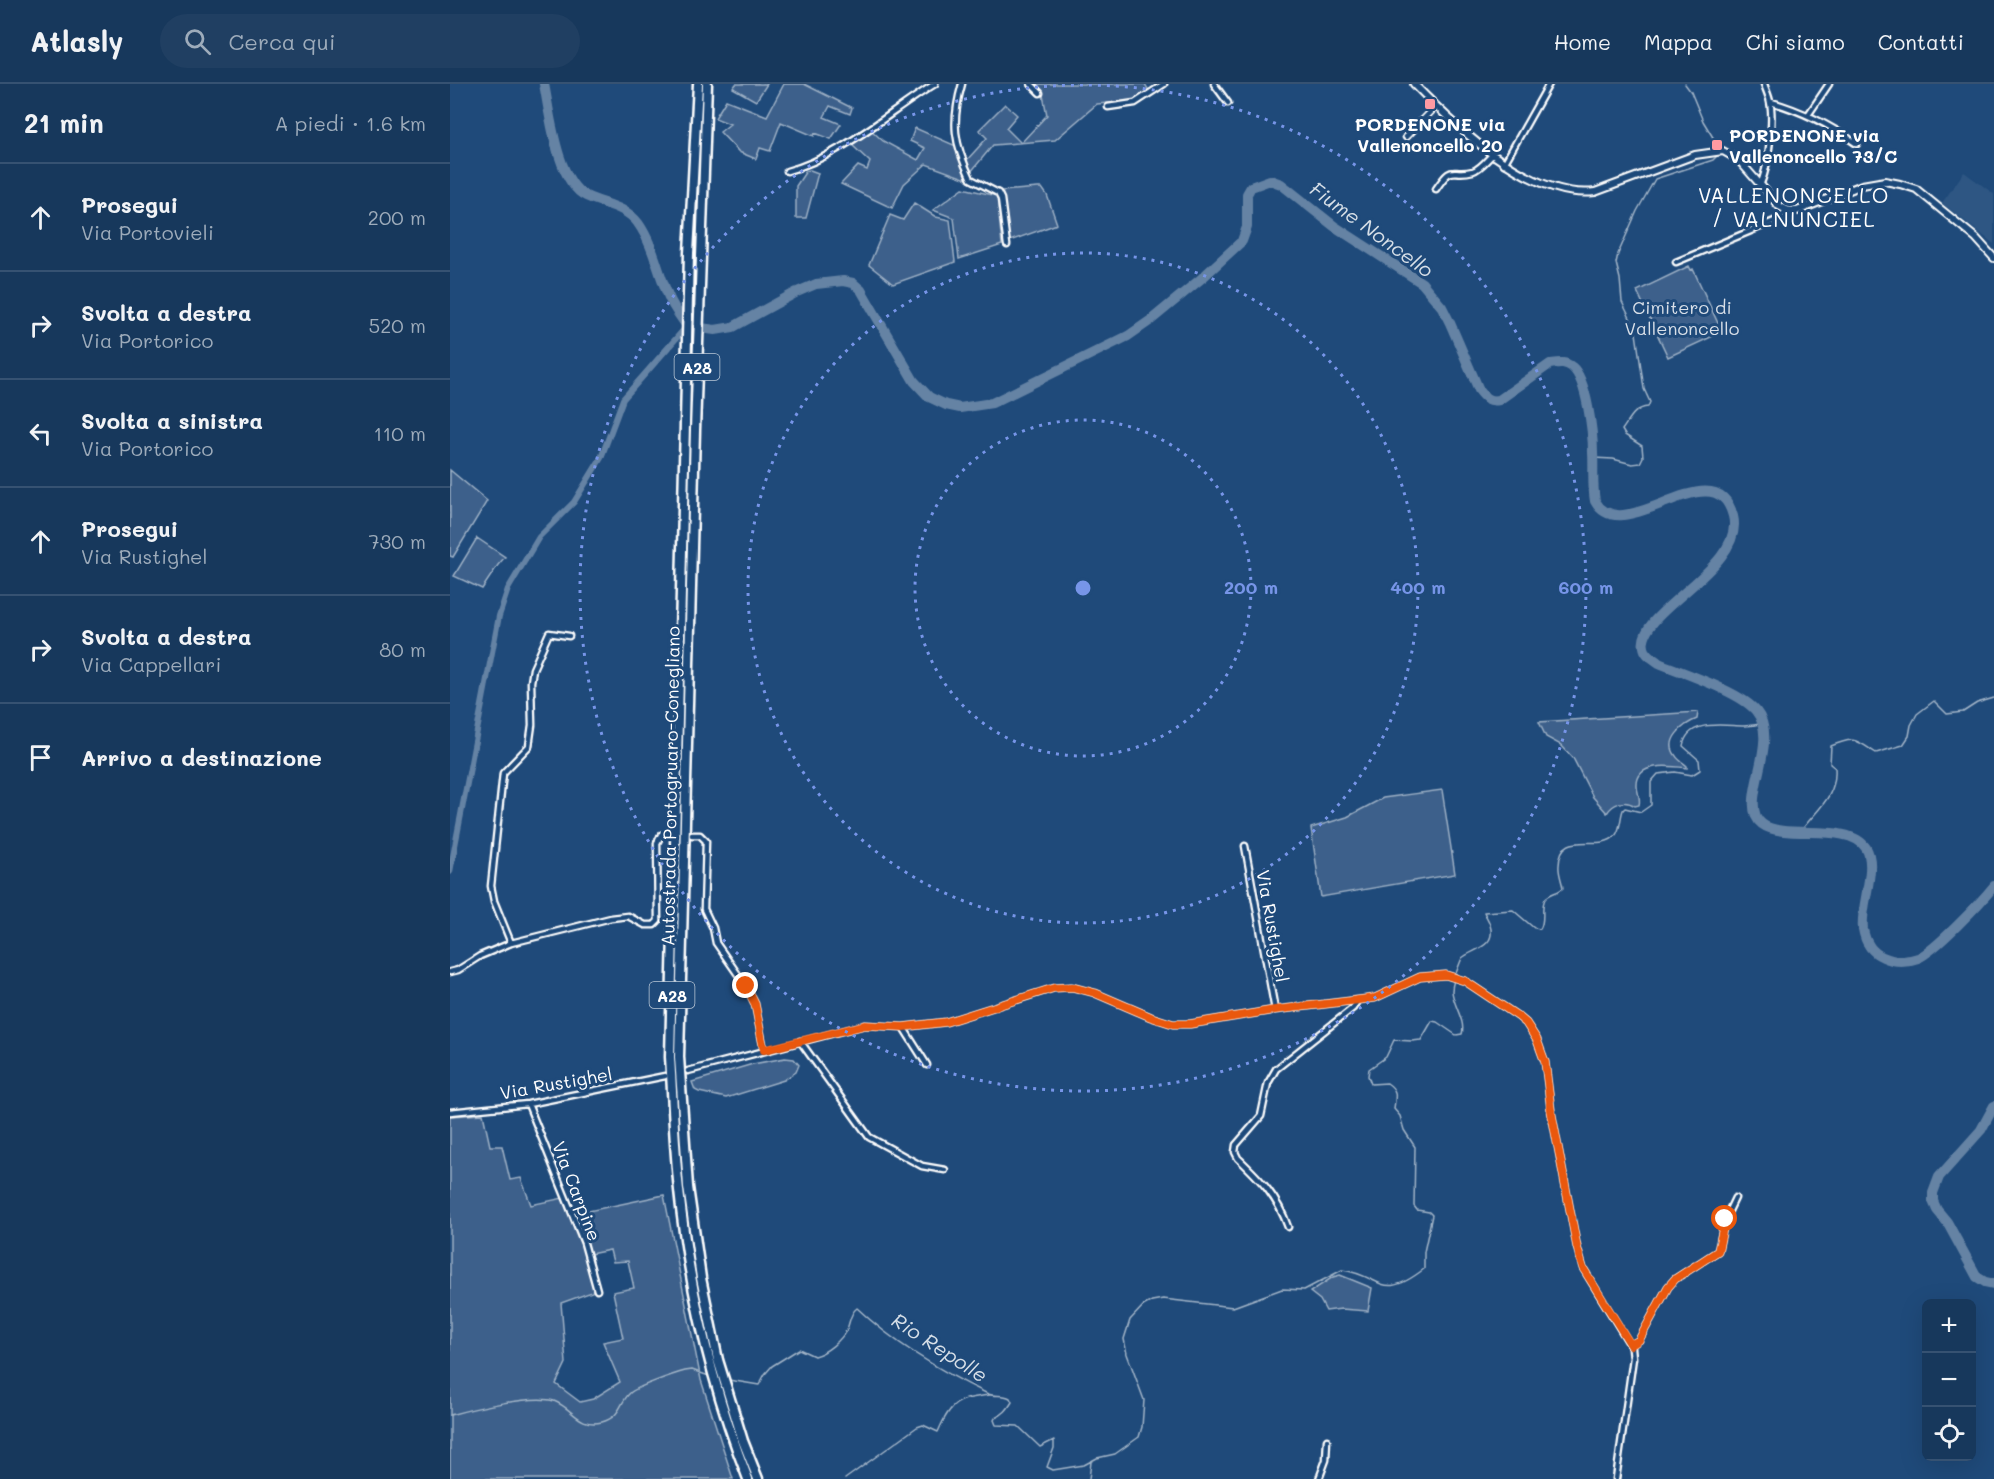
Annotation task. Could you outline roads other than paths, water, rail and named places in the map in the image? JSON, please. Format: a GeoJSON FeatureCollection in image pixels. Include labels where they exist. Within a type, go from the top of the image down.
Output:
{"type":"FeatureCollection","features":[{"type":"Feature","properties":{"kind":"highway","name":"Autostrada Portogruaro-Conegliano"},"geometry":{"type":"LineString","coordinates":[[698,84],[689,254],[680,1057],[688,1187],[714,1360],[748,1479]]}},
{"type":"Feature","properties":{"kind":"highway","name":"Autostrada Portogruaro-Conegliano"},"geometry":{"type":"LineString","coordinates":[[685,650],[707,84]]}},
{"type":"Feature","properties":{"kind":"highway","name":"Autostrada Portogruaro-Conegliano"},"geometry":{"type":"LineString","coordinates":[[724,1401],[758,1479]]}},
{"type":"Feature","properties":{"kind":"highway"},"geometry":{"type":"LineString","coordinates":[[724,1401],[727,1434],[743,1479]]}},
{"type":"Feature","properties":{"kind":"street"},"geometry":{"type":"LineString","coordinates":[[787,171],[806,167],[843,146],[935,84]]}},
{"type":"Feature","properties":{"kind":"street"},"geometry":{"type":"LineString","coordinates":[[962,84],[954,122],[960,154],[971,179],[998,193],[1001,199],[1007,245]]}},
{"type":"Feature","properties":{"kind":"street"},"geometry":{"type":"LineString","coordinates":[[1031,84],[1040,93]]}},
{"type":"Feature","properties":{"kind":"street"},"geometry":{"type":"LineString","coordinates":[[1108,107],[1135,103],[1164,84]]}},
{"type":"Feature","properties":{"kind":"street"},"geometry":{"type":"LineString","coordinates":[[1214,84],[1228,103]]}},
{"type":"Feature","properties":{"kind":"street"},"geometry":{"type":"LineString","coordinates":[[1414,84],[1436,106],[1504,164],[1535,180],[1560,189],[1583,194],[1613,187],[1695,154],[1723,151],[1737,159],[1779,206],[1787,210],[1797,211],[1862,185],[1885,181],[1916,189],[1976,238],[1994,258]]}},
{"type":"Feature","properties":{"kind":"street"},"geometry":{"type":"LineString","coordinates":[[1504,164],[1549,84]]}},
{"type":"Feature","properties":{"kind":"street"},"geometry":{"type":"LineString","coordinates":[[1760,185],[1770,132],[1771,102],[1764,84]]}},
{"type":"Feature","properties":{"kind":"street"},"geometry":{"type":"LineString","coordinates":[[1808,115],[1829,84]]}},
{"type":"Feature","properties":{"kind":"street"},"geometry":{"type":"LineString","coordinates":[[1771,102],[1832,126],[1857,144]]}},
{"type":"Feature","properties":{"kind":"street"},"geometry":{"type":"LineString","coordinates":[[1406,137],[1436,106]]}},
{"type":"Feature","properties":{"kind":"street"},"geometry":{"type":"LineString","coordinates":[[1436,189],[1446,174],[1453,171],[1474,171],[1492,155]]}},
{"type":"Feature","properties":{"kind":"street"},"geometry":{"type":"LineString","coordinates":[[1676,262],[1777,220],[1787,210]]}},
{"type":"Feature","properties":{"kind":"street"},"geometry":{"type":"LineString","coordinates":[[511,943],[494,901],[491,886],[503,773],[529,746],[532,725],[533,669],[549,633],[569,636]]}},
{"type":"Feature","properties":{"kind":"street"},"geometry":{"type":"LineString","coordinates":[[450,972],[511,943],[611,918],[628,916],[645,925],[654,926],[658,921],[657,843],[661,835],[671,834]]}},
{"type":"Feature","properties":{"kind":"street"},"geometry":{"type":"LineString","coordinates":[[692,835],[700,835],[706,841],[704,909],[713,928],[716,943],[746,986],[755,1004],[764,1050]]}},
{"type":"Feature","properties":{"kind":"street","name":"Via Rustighel"},"geometry":{"type":"LineString","coordinates":[[1245,846],[1275,1010]]}},
{"type":"Feature","properties":{"kind":"street","name":"Via Rustighel"},"geometry":{"type":"LineString","coordinates":[[688,1071],[865,1025],[903,1027],[946,1022],[1054,988],[1072,987],[1095,993],[1151,1017],[1173,1024],[1190,1024],[1275,1010],[1375,998],[1420,977],[1433,974],[1465,981],[1519,1017],[1526,1023],[1537,1040],[1545,1062],[1551,1110],[1583,1268],[1631,1345]]}},
{"type":"Feature","properties":{"kind":"street"},"geometry":{"type":"LineString","coordinates":[[1287,1227],[1271,1191],[1238,1158],[1235,1152],[1236,1145],[1261,1116],[1268,1083],[1276,1069],[1353,1008],[1357,1001]]}},
{"type":"Feature","properties":{"kind":"street"},"geometry":{"type":"LineString","coordinates":[[903,1027],[927,1065]]}},
{"type":"Feature","properties":{"kind":"street"},"geometry":{"type":"LineString","coordinates":[[801,1041],[869,1137],[922,1166],[945,1170]]}},
{"type":"Feature","properties":{"kind":"street","name":"Via Rustighel"},"geometry":{"type":"LineString","coordinates":[[450,1112],[528,1104],[665,1076]]}},
{"type":"Feature","properties":{"kind":"street","name":"Via Carpine"},"geometry":{"type":"LineString","coordinates":[[528,1104],[584,1243],[597,1290]]}},
{"type":"Feature","properties":{"kind":"street"},"geometry":{"type":"LineString","coordinates":[[1616,1479],[1633,1358],[1631,1345],[1639,1340],[1668,1287],[1675,1279],[1718,1251],[1725,1219],[1735,1198]]}},
{"type":"Feature","properties":{"kind":"street"},"geometry":{"type":"LineString","coordinates":[[1319,1479],[1326,1460],[1327,1440]]}},
{"type":"Feature","properties":{"kind":"waterway","name":"Fiume Noncello"},"geometry":{"type":"LineString","coordinates":[[544,84],[556,146],[568,177],[586,196],[621,209],[638,223],[651,249],[670,299],[687,326],[715,330],[733,327],[816,284],[843,281],[853,283],[861,290],[914,381],[929,397],[946,405],[960,408],[992,403],[1128,336],[1151,320],[1242,241],[1247,227],[1247,194],[1251,187],[1270,180],[1281,184],[1334,226],[1422,283],[1442,307],[1479,390],[1488,399],[1499,400],[1550,364],[1564,363],[1572,367],[1582,383],[1588,407],[1593,444],[1595,501],[1608,513],[1625,515],[1689,494],[1708,492],[1723,498],[1733,516],[1733,535],[1723,553],[1708,571],[1656,619],[1646,633],[1644,647],[1648,654],[1659,663],[1725,690],[1749,704],[1756,711],[1763,724],[1764,739],[1754,802],[1755,815],[1762,824],[1772,829],[1785,831],[1846,835],[1858,840],[1866,848],[1869,856],[1870,876],[1863,929],[1865,938],[1872,949],[1879,955],[1892,960],[1905,961],[1926,954],[1969,914],[1994,886]]}},
{"type":"Feature","properties":{"kind":"waterway"},"geometry":{"type":"LineString","coordinates":[[1685,84],[1717,144]]}},
{"type":"Feature","properties":{"kind":"waterway"},"geometry":{"type":"LineString","coordinates":[[1593,458],[1613,459],[1632,464],[1640,463],[1643,457],[1642,446],[1625,435],[1622,430],[1633,415],[1639,409],[1648,407],[1650,402],[1644,389],[1636,333],[1622,302],[1616,263],[1618,254],[1637,211],[1655,179],[1713,160],[1717,156]]}},
{"type":"Feature","properties":{"kind":"waterway"},"geometry":{"type":"LineString","coordinates":[[450,872],[499,616],[508,589],[539,537],[574,502],[601,458],[623,399],[687,326]]}},
{"type":"Feature","properties":{"kind":"waterway"},"geometry":{"type":"LineString","coordinates":[[1801,831],[1825,802],[1833,787],[1835,768],[1830,764],[1831,746],[1855,740],[1876,753],[1903,745],[1917,714],[1934,701],[1947,714],[1963,712],[1977,703],[1994,698]]}},
{"type":"Feature","properties":{"kind":"waterway","name":"Rio Repolle"},"geometry":{"type":"LineString","coordinates":[[729,1380],[759,1385],[772,1366],[799,1349],[814,1356],[823,1352],[837,1342],[844,1333],[857,1308],[903,1345],[936,1366],[988,1394],[1010,1398],[1012,1402],[1003,1413],[995,1418],[996,1425],[1018,1426],[1040,1447],[1054,1440],[1054,1448],[1047,1467],[1053,1470],[1084,1465],[1097,1458],[1115,1454],[1139,1437],[1144,1400],[1127,1354],[1124,1339],[1130,1320],[1143,1306],[1152,1301],[1163,1299],[1233,1307],[1282,1289],[1304,1290],[1342,1270],[1389,1286],[1409,1279],[1424,1269],[1424,1252],[1432,1215],[1429,1212],[1417,1210],[1414,1206],[1415,1147],[1404,1130],[1400,1116],[1394,1109],[1395,1092],[1387,1083],[1371,1084],[1368,1076],[1369,1069],[1386,1057],[1394,1040],[1421,1040],[1432,1021],[1456,1035],[1462,1034],[1462,1024],[1452,991],[1453,983],[1462,958],[1483,946],[1490,938],[1490,925],[1484,912],[1513,910],[1534,928],[1540,929],[1543,922],[1545,899],[1563,888],[1559,865],[1561,854],[1566,847],[1573,844],[1608,841],[1615,836],[1625,808],[1641,812],[1651,805],[1651,782],[1658,774],[1675,772],[1692,775],[1700,770],[1699,760],[1683,746],[1686,737],[1692,731],[1699,727],[1746,726],[1763,723]]}},
{"type":"Feature","properties":{"kind":"waterway","name":"Fiume Noncello"},"geometry":{"type":"LineString","coordinates":[[1994,1106],[1981,1130],[1939,1177],[1933,1193],[1933,1201],[1937,1210],[1947,1222],[1977,1277],[1994,1284]]}},
{"type":"Feature","properties":{"kind":"waterway","name":"Rio Repolle"},"geometry":{"type":"LineString","coordinates":[[450,1415],[502,1403],[545,1399],[561,1404],[581,1420],[602,1422],[613,1417],[630,1393],[647,1384],[692,1370],[709,1376]]}},
{"type":"Feature","properties":{"kind":"waterway"},"geometry":{"type":"LineString","coordinates":[[845,1479],[917,1427],[923,1425],[938,1432],[947,1414],[956,1404],[970,1398],[990,1395]]}},
{"type":"Feature","properties":{"kind":"waterway"},"geometry":{"type":"LineString","coordinates":[[1089,1479],[1091,1462]]}},
{"type":"Feature","properties":{"kind":"place","name":"PORDENONE via Vallenoncello 20"},"geometry":{"type":"Point","coordinates":[1430,104]}},
{"type":"Feature","properties":{"kind":"place","name":"PORDENONE via Vallenoncello 73/C"},"geometry":{"type":"Point","coordinates":[1717,145]}},
{"type":"Feature","properties":{"kind":"district","name":"VALLENONCELLO / VALNUNCIEL"},"geometry":{"type":"Point","coordinates":[1794,206]}},
{"type":"Feature","properties":{"kind":"park label","name":"Cimitero di Vallenoncello"},"geometry":{"type":"Point","coordinates":[1682,317]}}]}
